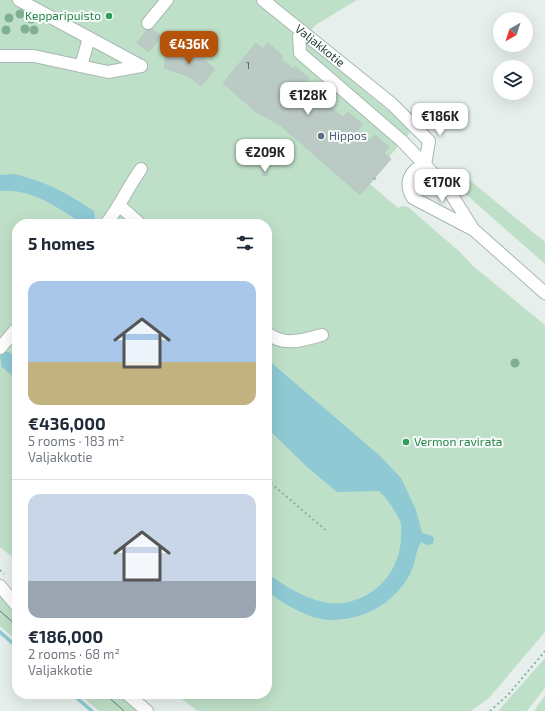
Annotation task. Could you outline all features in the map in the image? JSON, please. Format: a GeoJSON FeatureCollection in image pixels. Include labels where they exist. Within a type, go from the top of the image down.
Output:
{"type":"FeatureCollection","features":[{"type":"Feature","properties":{"kind":"street"},"geometry":{"type":"LineString","coordinates":[[148,23],[167,0]]}},
{"type":"Feature","properties":{"kind":"street","name":"Valjakkotie"},"geometry":{"type":"LineString","coordinates":[[263,0],[392,104],[410,121],[429,141],[425,165]]}},
{"type":"Feature","properties":{"kind":"street"},"geometry":{"type":"LineString","coordinates":[[0,56],[34,56],[108,72],[141,66],[25,1]]}},
{"type":"Feature","properties":{"kind":"street"},"geometry":{"type":"LineString","coordinates":[[302,31],[299,36],[300,53],[402,141],[448,189],[474,230]]}},
{"type":"Feature","properties":{"kind":"street"},"geometry":{"type":"LineString","coordinates":[[81,66],[89,38]]}},
{"type":"Feature","properties":{"kind":"street"},"geometry":{"type":"LineString","coordinates":[[425,165],[416,169],[410,177],[408,188],[413,198],[418,202],[474,230],[545,293]]}},
{"type":"Feature","properties":{"kind":"street"},"geometry":{"type":"LineString","coordinates":[[110,219],[120,206],[129,186],[141,169]]}},
{"type":"Feature","properties":{"kind":"street"},"geometry":{"type":"LineString","coordinates":[[120,206],[134,219]]}},
{"type":"Feature","properties":{"kind":"street"},"geometry":{"type":"LineString","coordinates":[[0,348],[12,334]]}},
{"type":"Feature","properties":{"kind":"street"},"geometry":{"type":"LineString","coordinates":[[272,336],[284,342],[299,341],[322,335]]}},
{"type":"Feature","properties":{"kind":"street"},"geometry":{"type":"LineString","coordinates":[[0,585],[12,591]]}},
{"type":"Feature","properties":{"kind":"street"},"geometry":{"type":"LineString","coordinates":[[0,585],[12,600]]}},
{"type":"Feature","properties":{"kind":"street"},"geometry":{"type":"LineString","coordinates":[[133,699],[147,711]]}},
{"type":"Feature","properties":{"kind":"path"},"geometry":{"type":"LineString","coordinates":[[374,178],[377,181]]}},
{"type":"Feature","properties":{"kind":"path"},"geometry":{"type":"LineString","coordinates":[[272,484],[328,532]]}},
{"type":"Feature","properties":{"kind":"path"},"geometry":{"type":"LineString","coordinates":[[490,711],[508,695],[545,651]]}},
{"type":"Feature","properties":{"kind":"green space","name":"Vermon ravirata"},"geometry":{"type":"Polygon","coordinates":[[[0,0],[357,0],[317,24],[302,39],[412,130],[389,157],[391,159],[370,184],[398,208],[402,206],[408,207],[460,252],[473,266],[545,325],[545,632],[489,698],[471,711],[198,711],[182,699],[272,699],[272,219],[12,219],[12,557],[0,547],[0,0]]]}},
{"type":"Feature","properties":{"kind":"green space"},"geometry":{"type":"Polygon","coordinates":[[[456,169],[545,242],[545,264],[452,182],[451,176],[456,169]]]}},
{"type":"Feature","properties":{"kind":"green space"},"geometry":{"type":"Polygon","coordinates":[[[0,595],[12,607],[12,637],[0,626],[0,595]]]}},
{"type":"Feature","properties":{"kind":"green space"},"geometry":{"type":"Polygon","coordinates":[[[545,658],[545,688],[527,711],[498,711],[545,658]]]}},
{"type":"Feature","properties":{"kind":"green space"},"geometry":{"type":"Polygon","coordinates":[[[545,695],[545,711],[534,711],[545,695]]]}},
{"type":"Feature","properties":{"kind":"green space"},"geometry":{"type":"Polygon","coordinates":[[[85,699],[123,699],[137,711],[99,711],[85,699]]]}},
{"type":"Feature","properties":{"kind":"water"},"geometry":{"type":"Polygon","coordinates":[[[15,174],[38,181],[65,193],[94,211],[95,218],[75,219],[44,200],[34,196],[12,191],[0,191],[0,175],[15,174]]]}},
{"type":"Feature","properties":{"kind":"water"},"geometry":{"type":"Polygon","coordinates":[[[4,352],[9,352],[12,354],[12,376],[2,367],[0,356],[4,352]]]}},
{"type":"Feature","properties":{"kind":"water"},"geometry":{"type":"Polygon","coordinates":[[[272,363],[379,455],[401,478],[416,510],[422,533],[430,535],[434,538],[433,544],[427,545],[421,542],[409,576],[394,595],[376,609],[365,614],[342,619],[322,619],[305,614],[272,595],[272,576],[302,595],[322,602],[342,603],[354,600],[366,596],[376,589],[384,581],[397,560],[400,548],[401,523],[387,499],[379,491],[337,492],[307,467],[272,433],[272,363]]]}},
{"type":"Feature","properties":{"kind":"building"},"geometry":{"type":"Polygon","coordinates":[[[149,27],[161,36],[149,52],[137,43],[149,27]]]}},
{"type":"Feature","properties":{"kind":"building"},"geometry":{"type":"Polygon","coordinates":[[[256,43],[263,49],[268,43],[283,56],[281,59],[293,69],[295,66],[309,78],[304,84],[316,95],[321,89],[336,101],[331,107],[343,117],[348,112],[362,124],[358,130],[370,140],[375,135],[389,147],[384,153],[391,159],[360,195],[280,125],[256,112],[223,83],[256,43]]]}},
{"type":"Feature","properties":{"kind":"building"},"geometry":{"type":"Polygon","coordinates":[[[184,47],[196,50],[205,57],[203,59],[215,69],[201,86],[188,76],[164,68],[167,49],[183,52],[184,47]]]}},
{"type":"Feature","properties":{"kind":"building"},"geometry":{"type":"Polygon","coordinates":[[[263,170],[267,170],[268,175],[263,176],[263,170]]]}},
{"type":"Feature","properties":{"kind":"waterway"},"geometry":{"type":"LineString","coordinates":[[0,632],[12,643]]}},
{"type":"Feature","properties":{"kind":"waterway"},"geometry":{"type":"LineString","coordinates":[[78,699],[92,711]]}},
{"type":"Feature","properties":{"kind":"tram line"},"geometry":{"type":"LineString","coordinates":[[0,611],[12,622]]}},
{"type":"Feature","properties":{"kind":"tram line"},"geometry":{"type":"LineString","coordinates":[[111,699],[124,711]]}},
{"type":"Feature","properties":{"kind":"place","name":"Kepparipuisto"},"geometry":{"type":"Point","coordinates":[109,16]}},
{"type":"Feature","properties":{"kind":"place","name":"Hippos"},"geometry":{"type":"Point","coordinates":[321,136]}},
{"type":"Feature","properties":{"kind":"place","name":"Vermon ravirata"},"geometry":{"type":"Point","coordinates":[406,442]}}]}
